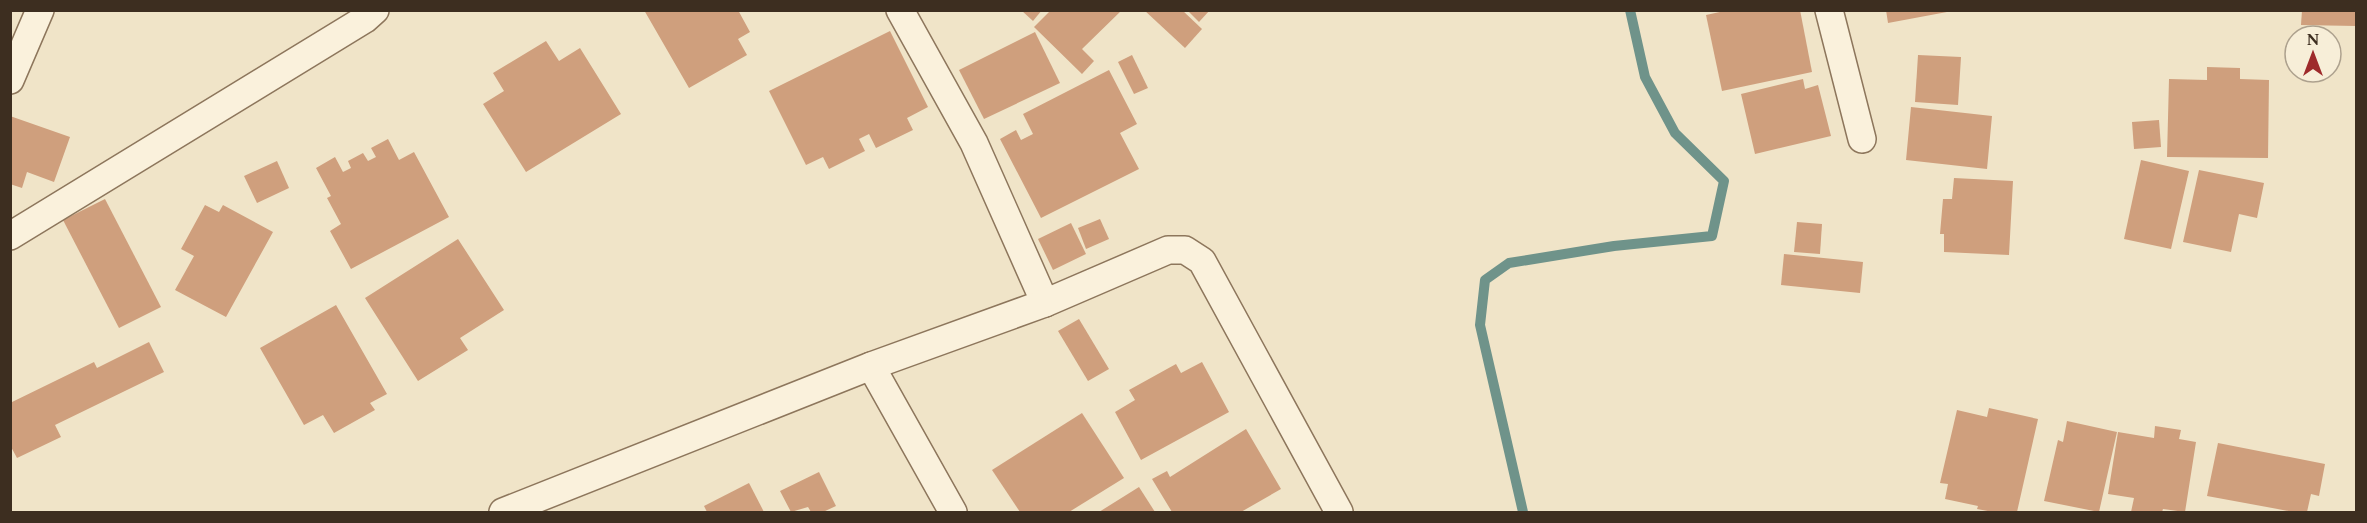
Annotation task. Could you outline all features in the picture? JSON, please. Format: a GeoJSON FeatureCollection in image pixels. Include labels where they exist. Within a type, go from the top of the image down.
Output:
{"type":"FeatureCollection","features":[{"type":"Feature","properties":{"kind":"street"},"geometry":{"type":"LineString","coordinates":[[10,80],[40,10]]}},
{"type":"Feature","properties":{"kind":"street"},"geometry":{"type":"LineString","coordinates":[[10,236],[365,19],[375,10]]}},
{"type":"Feature","properties":{"kind":"street"},"geometry":{"type":"LineString","coordinates":[[900,10],[974,143],[1045,303]]}},
{"type":"Feature","properties":{"kind":"street"},"geometry":{"type":"LineString","coordinates":[[1829,10],[1862,139]]}},
{"type":"Feature","properties":{"kind":"street"},"geometry":{"type":"LineString","coordinates":[[503,513],[871,366],[1045,303],[1168,250],[1185,250],[1202,261],[1339,513]]}},
{"type":"Feature","properties":{"kind":"street"},"geometry":{"type":"LineString","coordinates":[[871,366],[953,513]]}},
{"type":"Feature","properties":{"kind":"building"},"geometry":{"type":"Polygon","coordinates":[[[644,10],[738,10],[750,32],[738,39],[747,55],[689,88],[644,10]]]}},
{"type":"Feature","properties":{"kind":"building"},"geometry":{"type":"Polygon","coordinates":[[[1021,10],[1042,10],[1033,21],[1021,10]]]}},
{"type":"Feature","properties":{"kind":"building"},"geometry":{"type":"Polygon","coordinates":[[[1051,10],[1122,10],[1082,49],[1094,61],[1082,74],[1034,27],[1051,10]]]}},
{"type":"Feature","properties":{"kind":"building"},"geometry":{"type":"Polygon","coordinates":[[[1144,10],[1182,10],[1202,29],[1185,48],[1144,10]]]}},
{"type":"Feature","properties":{"kind":"building"},"geometry":{"type":"Polygon","coordinates":[[[1187,10],[1210,10],[1199,22],[1187,10]]]}},
{"type":"Feature","properties":{"kind":"building"},"geometry":{"type":"Polygon","coordinates":[[[1729,10],[1800,10],[1812,72],[1722,91],[1706,15],[1729,10]]]}},
{"type":"Feature","properties":{"kind":"building"},"geometry":{"type":"Polygon","coordinates":[[[1886,10],[1947,10],[1947,12],[1888,23],[1886,10]]]}},
{"type":"Feature","properties":{"kind":"building"},"geometry":{"type":"Polygon","coordinates":[[[2302,10],[2356,10],[2356,26],[2301,24],[2302,10]]]}},
{"type":"Feature","properties":{"kind":"building"},"geometry":{"type":"Polygon","coordinates":[[[890,31],[928,107],[907,118],[913,130],[876,148],[869,134],[859,139],[865,151],[829,169],[823,157],[806,165],[769,91],[890,31]]]}},
{"type":"Feature","properties":{"kind":"building"},"geometry":{"type":"Polygon","coordinates":[[[1035,32],[1060,83],[984,119],[959,70],[1035,32]]]}},
{"type":"Feature","properties":{"kind":"building"},"geometry":{"type":"Polygon","coordinates":[[[546,41],[559,61],[580,48],[621,114],[526,172],[483,104],[504,91],[493,73],[546,41]]]}},
{"type":"Feature","properties":{"kind":"building"},"geometry":{"type":"Polygon","coordinates":[[[1132,55],[1148,88],[1134,94],[1118,62],[1132,55]]]}},
{"type":"Feature","properties":{"kind":"building"},"geometry":{"type":"Polygon","coordinates":[[[1918,55],[1961,57],[1958,105],[1915,102],[1918,55]]]}},
{"type":"Feature","properties":{"kind":"building"},"geometry":{"type":"Polygon","coordinates":[[[2207,67],[2240,68],[2240,79],[2269,80],[2268,158],[2167,157],[2169,79],[2207,80],[2207,67]]]}},
{"type":"Feature","properties":{"kind":"building"},"geometry":{"type":"Polygon","coordinates":[[[1109,70],[1137,124],[1120,133],[1139,169],[1041,218],[1000,139],[1016,130],[1021,140],[1033,134],[1023,114],[1109,70]]]}},
{"type":"Feature","properties":{"kind":"building"},"geometry":{"type":"Polygon","coordinates":[[[1803,79],[1805,89],[1818,85],[1831,136],[1755,154],[1741,94],[1803,79]]]}},
{"type":"Feature","properties":{"kind":"building"},"geometry":{"type":"Polygon","coordinates":[[[1911,107],[1992,116],[1987,169],[1906,160],[1911,107]]]}},
{"type":"Feature","properties":{"kind":"building"},"geometry":{"type":"Polygon","coordinates":[[[10,116],[70,137],[54,182],[27,172],[22,188],[10,184],[10,116]]]}},
{"type":"Feature","properties":{"kind":"building"},"geometry":{"type":"Polygon","coordinates":[[[2159,120],[2161,147],[2134,149],[2132,122],[2159,120]]]}},
{"type":"Feature","properties":{"kind":"building"},"geometry":{"type":"Polygon","coordinates":[[[388,139],[399,160],[414,152],[449,217],[351,269],[330,231],[341,224],[327,198],[331,196],[316,168],[335,157],[343,172],[351,168],[348,161],[363,153],[368,161],[376,157],[371,148],[388,139]]]}},
{"type":"Feature","properties":{"kind":"building"},"geometry":{"type":"Polygon","coordinates":[[[2141,160],[2189,171],[2171,249],[2124,239],[2141,160]]]}},
{"type":"Feature","properties":{"kind":"building"},"geometry":{"type":"Polygon","coordinates":[[[277,161],[289,188],[257,203],[244,176],[277,161]]]}},
{"type":"Feature","properties":{"kind":"building"},"geometry":{"type":"Polygon","coordinates":[[[2199,170],[2264,183],[2257,218],[2239,214],[2231,252],[2183,242],[2199,170]]]}},
{"type":"Feature","properties":{"kind":"building"},"geometry":{"type":"Polygon","coordinates":[[[1954,178],[2013,181],[2009,255],[1944,252],[1944,234],[1940,234],[1943,199],[1952,199],[1954,178]]]}},
{"type":"Feature","properties":{"kind":"building"},"geometry":{"type":"Polygon","coordinates":[[[105,199],[161,307],[119,328],[63,220],[105,199]]]}},
{"type":"Feature","properties":{"kind":"building"},"geometry":{"type":"Polygon","coordinates":[[[205,205],[219,212],[223,205],[273,232],[226,317],[175,290],[194,256],[181,249],[205,205]]]}},
{"type":"Feature","properties":{"kind":"building"},"geometry":{"type":"Polygon","coordinates":[[[1100,219],[1109,239],[1086,249],[1078,228],[1100,219]]]}},
{"type":"Feature","properties":{"kind":"building"},"geometry":{"type":"Polygon","coordinates":[[[1797,222],[1822,224],[1820,254],[1794,252],[1797,222]]]}},
{"type":"Feature","properties":{"kind":"building"},"geometry":{"type":"Polygon","coordinates":[[[1071,223],[1086,254],[1053,270],[1038,239],[1071,223]]]}},
{"type":"Feature","properties":{"kind":"building"},"geometry":{"type":"Polygon","coordinates":[[[458,239],[504,310],[460,338],[468,350],[418,381],[365,298],[458,239]]]}},
{"type":"Feature","properties":{"kind":"building"},"geometry":{"type":"Polygon","coordinates":[[[1784,254],[1863,262],[1860,293],[1781,285],[1784,254]]]}},
{"type":"Feature","properties":{"kind":"building"},"geometry":{"type":"Polygon","coordinates":[[[336,305],[387,394],[370,403],[375,410],[334,433],[323,415],[304,425],[260,348],[336,305]]]}},
{"type":"Feature","properties":{"kind":"building"},"geometry":{"type":"Polygon","coordinates":[[[1079,319],[1109,369],[1088,381],[1058,331],[1079,319]]]}},
{"type":"Feature","properties":{"kind":"building"},"geometry":{"type":"Polygon","coordinates":[[[149,342],[164,372],[55,425],[61,437],[17,458],[10,445],[10,403],[94,362],[97,368],[149,342]]]}},
{"type":"Feature","properties":{"kind":"building"},"geometry":{"type":"Polygon","coordinates":[[[1202,362],[1229,412],[1141,460],[1115,412],[1135,400],[1129,390],[1176,364],[1181,373],[1202,362]]]}},
{"type":"Feature","properties":{"kind":"building"},"geometry":{"type":"Polygon","coordinates":[[[1989,408],[2038,419],[2017,512],[1993,512],[1977,509],[1978,506],[1945,499],[1948,484],[1940,483],[1957,410],[1987,417],[1989,408]]]}},
{"type":"Feature","properties":{"kind":"building"},"geometry":{"type":"Polygon","coordinates":[[[1082,413],[1124,478],[1069,512],[1020,512],[992,470],[1082,413]]]}},
{"type":"Feature","properties":{"kind":"building"},"geometry":{"type":"Polygon","coordinates":[[[2067,421],[2117,432],[2099,512],[2044,501],[2058,440],[2063,442],[2067,421]]]}},
{"type":"Feature","properties":{"kind":"building"},"geometry":{"type":"Polygon","coordinates":[[[2155,426],[2181,430],[2179,439],[2196,442],[2185,512],[2163,509],[2162,512],[2131,512],[2134,498],[2108,494],[2118,432],[2154,438],[2155,426]]]}},
{"type":"Feature","properties":{"kind":"building"},"geometry":{"type":"Polygon","coordinates":[[[1246,429],[1281,489],[1241,512],[1172,512],[1152,479],[1167,471],[1170,477],[1246,429]]]}},
{"type":"Feature","properties":{"kind":"building"},"geometry":{"type":"Polygon","coordinates":[[[2218,443],[2325,464],[2319,496],[2311,494],[2307,512],[2294,512],[2207,496],[2218,443]]]}},
{"type":"Feature","properties":{"kind":"building"},"geometry":{"type":"Polygon","coordinates":[[[819,472],[836,506],[823,512],[811,512],[808,507],[791,512],[780,491],[819,472]]]}},
{"type":"Feature","properties":{"kind":"building"},"geometry":{"type":"Polygon","coordinates":[[[749,483],[764,512],[707,512],[704,506],[749,483]]]}},
{"type":"Feature","properties":{"kind":"building"},"geometry":{"type":"Polygon","coordinates":[[[1139,487],[1155,512],[1099,512],[1139,487]]]}},
{"type":"Feature","properties":{"kind":"waterway"},"geometry":{"type":"LineString","coordinates":[[1523,512],[1480,325],[1485,280],[1509,263],[1614,246],[1712,236],[1724,181],[1675,133],[1645,77],[1630,10]]}}]}
